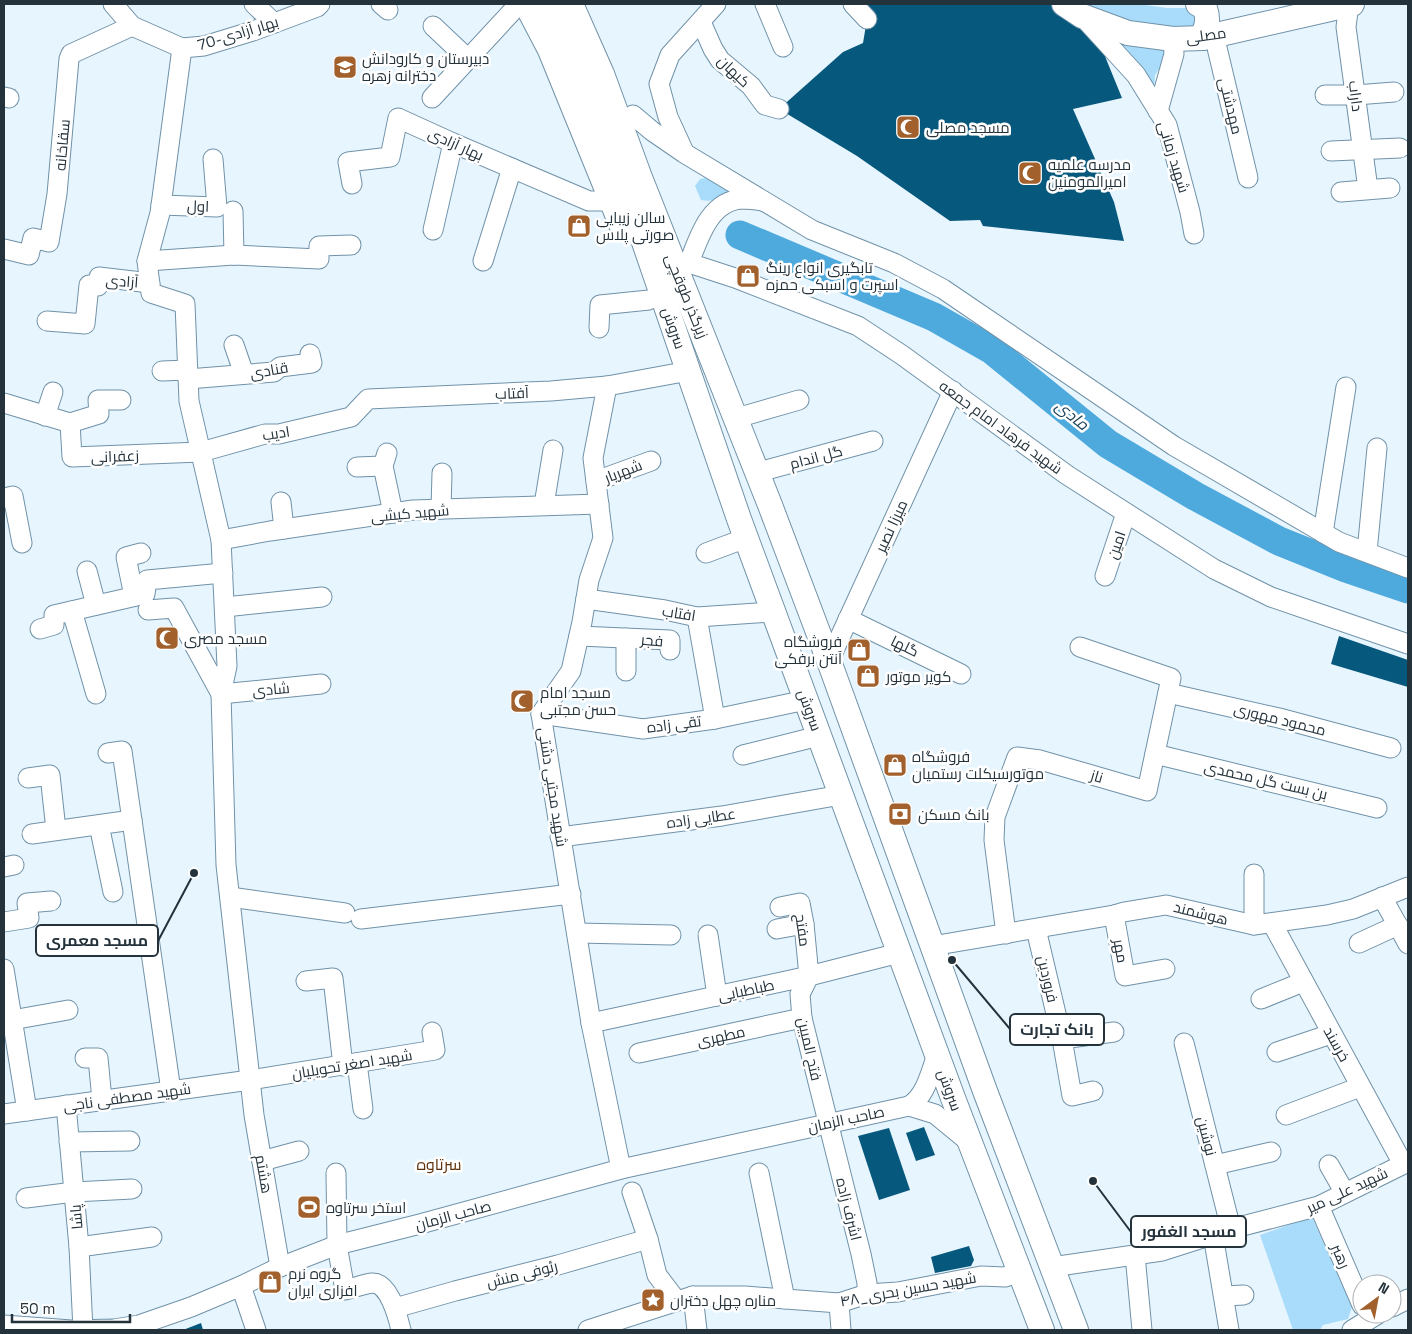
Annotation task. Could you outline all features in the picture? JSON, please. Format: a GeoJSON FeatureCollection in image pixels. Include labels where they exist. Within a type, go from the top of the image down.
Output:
{"type":"FeatureCollection","features":[{"type":"Feature","properties":{"kind":"main road"},"geometry":{"type":"LineString","coordinates":[[526,4],[550,50],[612,201],[678,373],[743,528]]}},
{"type":"Feature","properties":{"kind":"main road","name":"سروش"},"geometry":{"type":"LineString","coordinates":[[551,4],[585,79],[622,178],[773,612],[937,1056],[1042,1330]]}},
{"type":"Feature","properties":{"kind":"main road","name":"زیرگذر طوقچی"},"geometry":{"type":"LineString","coordinates":[[571,4],[602,74],[639,175],[770,505]]}},
{"type":"Feature","properties":{"kind":"main road"},"geometry":{"type":"LineString","coordinates":[[588,4],[602,34],[688,263],[770,505],[1076,1330]]}},
{"type":"Feature","properties":{"kind":"main road"},"geometry":{"type":"LineString","coordinates":[[1198,4],[1205,8],[1208,18],[1208,36]]}},
{"type":"Feature","properties":{"kind":"main road","name":"مصلی"},"geometry":{"type":"LineString","coordinates":[[1073,10],[1128,33],[1173,39],[1208,36],[1350,4]]}},
{"type":"Feature","properties":{"kind":"street"},"geometry":{"type":"LineString","coordinates":[[254,4],[274,23]]}},
{"type":"Feature","properties":{"kind":"street"},"geometry":{"type":"LineString","coordinates":[[432,98],[520,4]]}},
{"type":"Feature","properties":{"kind":"street"},"geometry":{"type":"LineString","coordinates":[[684,153],[668,117],[660,84],[670,55],[716,4]]}},
{"type":"Feature","properties":{"kind":"street"},"geometry":{"type":"LineString","coordinates":[[765,4],[783,48]]}},
{"type":"Feature","properties":{"kind":"street"},"geometry":{"type":"LineString","coordinates":[[853,4],[868,19]]}},
{"type":"Feature","properties":{"kind":"street","name":"داراب"},"geometry":{"type":"LineString","coordinates":[[1350,4],[1346,28],[1357,43],[1356,95],[1368,189]]}},
{"type":"Feature","properties":{"kind":"street","name":"70-بهار آزادی"},"geometry":{"type":"LineString","coordinates":[[182,48],[204,46],[274,23],[317,5]]}},
{"type":"Feature","properties":{"kind":"street","name":"شهید زمانی"},"geometry":{"type":"LineString","coordinates":[[1073,10],[1136,75],[1167,125],[1194,234]]}},
{"type":"Feature","properties":{"kind":"street"},"geometry":{"type":"LineString","coordinates":[[124,11],[182,48],[161,205],[147,262],[151,293],[185,304],[189,401],[222,540],[227,666],[221,694]]}},
{"type":"Feature","properties":{"kind":"street","name":"سقاخانه"},"geometry":{"type":"LineString","coordinates":[[4,249],[29,255],[33,238],[49,242],[57,194],[69,59],[71,54],[124,11]]}},
{"type":"Feature","properties":{"kind":"street","name":"کیهان"},"geometry":{"type":"LineString","coordinates":[[701,22],[720,60],[750,86],[765,105],[779,109]]}},
{"type":"Feature","properties":{"kind":"street"},"geometry":{"type":"LineString","coordinates":[[434,26],[468,59]]}},
{"type":"Feature","properties":{"kind":"street","name":"مهدشتی"},"geometry":{"type":"LineString","coordinates":[[1208,36],[1248,178]]}},
{"type":"Feature","properties":{"kind":"street"},"geometry":{"type":"LineString","coordinates":[[1158,111],[1174,54],[1173,39]]}},
{"type":"Feature","properties":{"kind":"street"},"geometry":{"type":"LineString","coordinates":[[1326,95],[1394,92]]}},
{"type":"Feature","properties":{"kind":"street"},"geometry":{"type":"LineString","coordinates":[[633,115],[684,153],[812,230],[894,263],[943,289],[1174,446],[1339,542],[1408,568]]}},
{"type":"Feature","properties":{"kind":"street","name":"بهار آزادی"},"geometry":{"type":"LineString","coordinates":[[352,184],[348,162],[390,157],[398,118],[453,144],[589,201],[612,201]]}},
{"type":"Feature","properties":{"kind":"street"},"geometry":{"type":"LineString","coordinates":[[433,230],[453,144]]}},
{"type":"Feature","properties":{"kind":"street"},"geometry":{"type":"LineString","coordinates":[[1331,152],[1400,148]]}},
{"type":"Feature","properties":{"kind":"street","name":"اول"},"geometry":{"type":"LineString","coordinates":[[161,205],[217,207],[213,159]]}},
{"type":"Feature","properties":{"kind":"street"},"geometry":{"type":"LineString","coordinates":[[482,261],[512,168]]}},
{"type":"Feature","properties":{"kind":"street"},"geometry":{"type":"LineString","coordinates":[[1340,192],[1390,188]]}},
{"type":"Feature","properties":{"kind":"street"},"geometry":{"type":"LineString","coordinates":[[688,263],[712,214],[722,205],[742,199],[763,201]]}},
{"type":"Feature","properties":{"kind":"street"},"geometry":{"type":"LineString","coordinates":[[233,211],[234,255]]}},
{"type":"Feature","properties":{"kind":"street"},"geometry":{"type":"LineString","coordinates":[[147,262],[234,255],[319,259],[318,246],[351,245]]}},
{"type":"Feature","properties":{"kind":"street","name":"شهید فرهاد امام جمعه"},"geometry":{"type":"LineString","coordinates":[[688,263],[735,278],[858,326],[953,391],[1066,475],[1214,569],[1271,597],[1408,644]]}},
{"type":"Feature","properties":{"kind":"street","name":"آزادی"},"geometry":{"type":"LineString","coordinates":[[47,321],[85,324],[89,285],[98,286],[100,278],[150,283]]}},
{"type":"Feature","properties":{"kind":"street"},"geometry":{"type":"LineString","coordinates":[[599,328],[600,306],[649,300]]}},
{"type":"Feature","properties":{"kind":"street"},"geometry":{"type":"LineString","coordinates":[[234,345],[244,374]]}},
{"type":"Feature","properties":{"kind":"street","name":"قنادی"},"geometry":{"type":"LineString","coordinates":[[162,371],[188,375],[274,372],[280,367],[312,363],[310,354]]}},
{"type":"Feature","properties":{"kind":"street","name":"آفتاب"},"geometry":{"type":"LineString","coordinates":[[351,417],[368,399],[551,391],[607,386],[678,373]]}},
{"type":"Feature","properties":{"kind":"street","name":"شهید مجتبی دشتی"},"geometry":{"type":"LineString","coordinates":[[607,386],[593,458],[603,538],[589,580],[571,671],[541,714],[591,1023],[621,1169]]}},
{"type":"Feature","properties":{"kind":"street"},"geometry":{"type":"LineString","coordinates":[[1324,533],[1346,387]]}},
{"type":"Feature","properties":{"kind":"street","name":"میرزا نصیر"},"geometry":{"type":"LineString","coordinates":[[829,661],[953,391]]}},
{"type":"Feature","properties":{"kind":"street"},"geometry":{"type":"LineString","coordinates":[[45,416],[53,392]]}},
{"type":"Feature","properties":{"kind":"street"},"geometry":{"type":"LineString","coordinates":[[4,403],[70,423],[99,414],[98,400],[121,400]]}},
{"type":"Feature","properties":{"kind":"street"},"geometry":{"type":"LineString","coordinates":[[740,417],[799,400]]}},
{"type":"Feature","properties":{"kind":"street","name":"ادیب"},"geometry":{"type":"LineString","coordinates":[[201,452],[265,434],[279,434],[351,417]]}},
{"type":"Feature","properties":{"kind":"street","name":"زعفرانی"},"geometry":{"type":"LineString","coordinates":[[70,423],[72,457],[201,452]]}},
{"type":"Feature","properties":{"kind":"street","name":"گل اندام"},"geometry":{"type":"LineString","coordinates":[[759,472],[873,441]]}},
{"type":"Feature","properties":{"kind":"street"},"geometry":{"type":"LineString","coordinates":[[1366,552],[1377,448]]}},
{"type":"Feature","properties":{"kind":"street"},"geometry":{"type":"LineString","coordinates":[[544,506],[553,450]]}},
{"type":"Feature","properties":{"kind":"street"},"geometry":{"type":"LineString","coordinates":[[357,467],[385,459],[393,513]]}},
{"type":"Feature","properties":{"kind":"street","name":"شهریار"},"geometry":{"type":"LineString","coordinates":[[596,481],[650,461]]}},
{"type":"Feature","properties":{"kind":"street"},"geometry":{"type":"LineString","coordinates":[[441,509],[442,473]]}},
{"type":"Feature","properties":{"kind":"street"},"geometry":{"type":"LineString","coordinates":[[4,498],[13,496],[22,543]]}},
{"type":"Feature","properties":{"kind":"street"},"geometry":{"type":"LineString","coordinates":[[281,502],[284,529]]}},
{"type":"Feature","properties":{"kind":"street","name":"شهید کیشی"},"geometry":{"type":"LineString","coordinates":[[222,540],[413,510],[600,504]]}},
{"type":"Feature","properties":{"kind":"street","name":"امین"},"geometry":{"type":"LineString","coordinates":[[1105,576],[1126,513]]}},
{"type":"Feature","properties":{"kind":"street"},"geometry":{"type":"LineString","coordinates":[[706,553],[743,528]]}},
{"type":"Feature","properties":{"kind":"street"},"geometry":{"type":"LineString","coordinates":[[134,596],[126,557],[141,553]]}},
{"type":"Feature","properties":{"kind":"street"},"geometry":{"type":"LineString","coordinates":[[87,571],[96,605]]}},
{"type":"Feature","properties":{"kind":"street"},"geometry":{"type":"LineString","coordinates":[[40,630],[54,625],[54,615],[145,594],[148,580],[223,573]]}},
{"type":"Feature","properties":{"kind":"street"},"geometry":{"type":"LineString","coordinates":[[225,607],[322,597]]}},
{"type":"Feature","properties":{"kind":"street","name":"افتاب"},"geometry":{"type":"LineString","coordinates":[[586,599],[665,610],[697,617],[773,612]]}},
{"type":"Feature","properties":{"kind":"street"},"geometry":{"type":"LineString","coordinates":[[148,610],[174,608],[221,694]]}},
{"type":"Feature","properties":{"kind":"street"},"geometry":{"type":"LineString","coordinates":[[72,611],[96,694]]}},
{"type":"Feature","properties":{"kind":"street"},"geometry":{"type":"LineString","coordinates":[[697,617],[715,719]]}},
{"type":"Feature","properties":{"kind":"street","name":"گلها"},"geometry":{"type":"LineString","coordinates":[[848,619],[962,674]]}},
{"type":"Feature","properties":{"kind":"street","name":"فجر"},"geometry":{"type":"LineString","coordinates":[[579,636],[670,640],[670,650]]}},
{"type":"Feature","properties":{"kind":"street","name":"فجر"},"geometry":{"type":"LineString","coordinates":[[626,638],[626,671]]}},
{"type":"Feature","properties":{"kind":"street"},"geometry":{"type":"LineString","coordinates":[[1080,647],[1171,678],[1168,693]]}},
{"type":"Feature","properties":{"kind":"street","name":"شادی"},"geometry":{"type":"LineString","coordinates":[[221,694],[321,684]]}},
{"type":"Feature","properties":{"kind":"street","name":"محمود مهوری"},"geometry":{"type":"LineString","coordinates":[[1168,693],[1279,718],[1391,748]]}},
{"type":"Feature","properties":{"kind":"street","name":"ناز"},"geometry":{"type":"LineString","coordinates":[[1006,934],[994,840],[995,818],[1017,757],[1040,760],[1147,790],[1168,693]]}},
{"type":"Feature","properties":{"kind":"street","name":"هشتم"},"geometry":{"type":"LineString","coordinates":[[221,694],[226,865],[250,1080],[280,1267]]}},
{"type":"Feature","properties":{"kind":"street","name":"تقی زاده"},"geometry":{"type":"LineString","coordinates":[[541,714],[644,729],[715,719],[806,700]]}},
{"type":"Feature","properties":{"kind":"street"},"geometry":{"type":"LineString","coordinates":[[743,755],[819,736]]}},
{"type":"Feature","properties":{"kind":"street"},"geometry":{"type":"LineString","coordinates":[[108,754],[122,751],[171,1091]]}},
{"type":"Feature","properties":{"kind":"street","name":"بن بست گل محمدی"},"geometry":{"type":"LineString","coordinates":[[1155,754],[1377,808]]}},
{"type":"Feature","properties":{"kind":"street"},"geometry":{"type":"LineString","coordinates":[[28,778],[50,775],[56,830]]}},
{"type":"Feature","properties":{"kind":"street","name":"عطایی زاده"},"geometry":{"type":"LineString","coordinates":[[560,837],[722,816],[841,795]]}},
{"type":"Feature","properties":{"kind":"street"},"geometry":{"type":"LineString","coordinates":[[32,834],[132,820]]}},
{"type":"Feature","properties":{"kind":"street"},"geometry":{"type":"LineString","coordinates":[[99,824],[113,892]]}},
{"type":"Feature","properties":{"kind":"street"},"geometry":{"type":"LineString","coordinates":[[1254,874],[1263,924]]}},
{"type":"Feature","properties":{"kind":"street","name":"هوشمند"},"geometry":{"type":"LineString","coordinates":[[932,946],[1036,929],[1166,904],[1263,924],[1327,916],[1352,909],[1408,887]]}},
{"type":"Feature","properties":{"kind":"street"},"geometry":{"type":"LineString","coordinates":[[230,897],[353,916],[570,894]]}},
{"type":"Feature","properties":{"kind":"street"},"geometry":{"type":"LineString","coordinates":[[1382,897],[1408,944]]}},
{"type":"Feature","properties":{"kind":"street"},"geometry":{"type":"LineString","coordinates":[[4,922],[29,918],[27,903],[51,901]]}},
{"type":"Feature","properties":{"kind":"street","name":"مفتح"},"geometry":{"type":"LineString","coordinates":[[780,907],[800,903],[809,976]]}},
{"type":"Feature","properties":{"kind":"street","name":"مهر"},"geometry":{"type":"LineString","coordinates":[[1114,915],[1125,976],[1165,969]]}},
{"type":"Feature","properties":{"kind":"street"},"geometry":{"type":"LineString","coordinates":[[777,929],[804,924]]}},
{"type":"Feature","properties":{"kind":"street","name":"خرسند"},"geometry":{"type":"LineString","coordinates":[[1263,924],[1303,982],[1360,1087],[1405,1163]]}},
{"type":"Feature","properties":{"kind":"street"},"geometry":{"type":"LineString","coordinates":[[1359,943],[1398,925]]}},
{"type":"Feature","properties":{"kind":"street","name":"فروردین"},"geometry":{"type":"LineString","coordinates":[[1036,929],[1062,1039],[1072,1096],[1093,1091]]}},
{"type":"Feature","properties":{"kind":"street"},"geometry":{"type":"LineString","coordinates":[[577,932],[672,935]]}},
{"type":"Feature","properties":{"kind":"street"},"geometry":{"type":"LineString","coordinates":[[708,935],[717,996]]}},
{"type":"Feature","properties":{"kind":"street","name":"طباطبایی"},"geometry":{"type":"LineString","coordinates":[[591,1023],[809,976],[899,953]]}},
{"type":"Feature","properties":{"kind":"street"},"geometry":{"type":"LineString","coordinates":[[4,968],[27,1111]]}},
{"type":"Feature","properties":{"kind":"street","name":"فتح المبین"},"geometry":{"type":"LineString","coordinates":[[809,976],[800,994],[802,1018],[828,1123]]}},
{"type":"Feature","properties":{"kind":"street"},"geometry":{"type":"LineString","coordinates":[[306,981],[333,978],[350,1064],[363,1109]]}},
{"type":"Feature","properties":{"kind":"street"},"geometry":{"type":"LineString","coordinates":[[1261,999],[1303,982]]}},
{"type":"Feature","properties":{"kind":"street"},"geometry":{"type":"LineString","coordinates":[[12,1020],[68,1010]]}},
{"type":"Feature","properties":{"kind":"street","name":"مطهری"},"geometry":{"type":"LineString","coordinates":[[639,1053],[802,1018]]}},
{"type":"Feature","properties":{"kind":"street","name":"شهید اصغر تحویلیان"},"geometry":{"type":"LineString","coordinates":[[250,1080],[435,1050],[432,1032]]}},
{"type":"Feature","properties":{"kind":"street"},"geometry":{"type":"LineString","coordinates":[[1062,1039],[1114,1032]]}},
{"type":"Feature","properties":{"kind":"street"},"geometry":{"type":"LineString","coordinates":[[1277,1052],[1331,1034]]}},
{"type":"Feature","properties":{"kind":"street","name":"نوشین"},"geometry":{"type":"LineString","coordinates":[[1184,1043],[1215,1165],[1222,1232],[1219,1301],[1230,1330]]}},
{"type":"Feature","properties":{"kind":"street"},"geometry":{"type":"LineString","coordinates":[[909,1106],[916,1102],[921,1095],[937,1056]]}},
{"type":"Feature","properties":{"kind":"street"},"geometry":{"type":"LineString","coordinates":[[85,1058],[98,1058],[102,1100]]}},
{"type":"Feature","properties":{"kind":"street","name":"شهید مصطفی ناجی"},"geometry":{"type":"LineString","coordinates":[[4,1114],[250,1080]]}},
{"type":"Feature","properties":{"kind":"street"},"geometry":{"type":"LineString","coordinates":[[1286,1115],[1360,1087]]}},
{"type":"Feature","properties":{"kind":"street","name":"پاشا"},"geometry":{"type":"LineString","coordinates":[[66,1105],[79,1246],[83,1330]]}},
{"type":"Feature","properties":{"kind":"street","name":"صاحب الزمان"},"geometry":{"type":"LineString","coordinates":[[4,1325],[71,1330],[114,1330],[139,1325],[241,1286],[280,1267],[337,1245],[621,1169],[909,1106],[936,1114],[970,1143]]}},
{"type":"Feature","properties":{"kind":"street","name":"اشرف زاده"},"geometry":{"type":"LineString","coordinates":[[828,1123],[861,1254],[867,1283],[867,1294]]}},
{"type":"Feature","properties":{"kind":"street"},"geometry":{"type":"LineString","coordinates":[[69,1142],[130,1140]]}},
{"type":"Feature","properties":{"kind":"street"},"geometry":{"type":"LineString","coordinates":[[262,1161],[299,1151]]}},
{"type":"Feature","properties":{"kind":"street"},"geometry":{"type":"LineString","coordinates":[[1215,1165],[1271,1152]]}},
{"type":"Feature","properties":{"kind":"street","name":"شهید علی میر"},"geometry":{"type":"LineString","coordinates":[[1052,1267],[1162,1252],[1222,1232],[1319,1206],[1405,1163]]}},
{"type":"Feature","properties":{"kind":"street"},"geometry":{"type":"LineString","coordinates":[[1329,1165],[1344,1194]]}},
{"type":"Feature","properties":{"kind":"street"},"geometry":{"type":"LineString","coordinates":[[759,1172],[785,1300]]}},
{"type":"Feature","properties":{"kind":"street"},"geometry":{"type":"LineString","coordinates":[[336,1173],[337,1245],[345,1290],[372,1283],[379,1284],[386,1291],[395,1308],[401,1330]]}},
{"type":"Feature","properties":{"kind":"street"},"geometry":{"type":"LineString","coordinates":[[26,1198],[74,1192],[132,1189]]}},
{"type":"Feature","properties":{"kind":"street"},"geometry":{"type":"LineString","coordinates":[[632,1192],[648,1239],[657,1275],[685,1298],[697,1330]]}},
{"type":"Feature","properties":{"kind":"street","name":"رهبر"},"geometry":{"type":"LineString","coordinates":[[1319,1206],[1352,1290]]}},
{"type":"Feature","properties":{"kind":"street"},"geometry":{"type":"LineString","coordinates":[[79,1246],[152,1237]]}},
{"type":"Feature","properties":{"kind":"street","name":"رئوفی منش"},"geometry":{"type":"LineString","coordinates":[[395,1308],[648,1239]]}},
{"type":"Feature","properties":{"kind":"street"},"geometry":{"type":"LineString","coordinates":[[1135,1255],[1142,1330]]}},
{"type":"Feature","properties":{"kind":"street","name":"۴۸_شهید حسین بحری"},"geometry":{"type":"LineString","coordinates":[[588,1330],[685,1298],[745,1296],[839,1303],[867,1294],[898,1292],[982,1276],[1005,1277],[1019,1272]]}},
{"type":"Feature","properties":{"kind":"street"},"geometry":{"type":"LineString","coordinates":[[241,1286],[256,1330]]}},
{"type":"Feature","properties":{"kind":"street"},"geometry":{"type":"LineString","coordinates":[[1219,1301],[1244,1295]]}},
{"type":"Feature","properties":{"kind":"street"},"geometry":{"type":"LineString","coordinates":[[839,1303],[841,1330]]}},
{"type":"Feature","properties":{"kind":"shaded area"},"geometry":{"type":"Polygon","coordinates":[[[1082,4],[1138,4],[1167,8],[1190,8],[1199,11],[1202,28],[1142,27],[1082,4]]]}},
{"type":"Feature","properties":{"kind":"shaded area"},"geometry":{"type":"Polygon","coordinates":[[[1117,41],[1168,50],[1165,60],[1155,75],[1154,90],[1117,41]]]}},
{"type":"Feature","properties":{"kind":"shaded area"},"geometry":{"type":"Polygon","coordinates":[[[710,177],[738,193],[715,200],[701,200],[695,186],[700,179],[710,177]]]}},
{"type":"Feature","properties":{"kind":"shaded area"},"geometry":{"type":"Polygon","coordinates":[[[1312,1217],[1352,1307],[1348,1319],[1323,1325],[1320,1330],[1293,1330],[1260,1235],[1312,1217]]]}},
{"type":"Feature","properties":{"kind":"building","name":"مسجد مصلی"},"geometry":{"type":"Polygon","coordinates":[[[855,4],[1057,4],[1100,44],[1122,98],[1073,109],[1114,202],[1124,241],[983,226],[980,220],[950,221],[857,156],[779,109],[843,52],[863,43],[867,19],[855,4]]]}},
{"type":"Feature","properties":{"kind":"building"},"geometry":{"type":"Polygon","coordinates":[[[1339,636],[1408,660],[1408,687],[1331,664],[1339,636]]]}},
{"type":"Feature","properties":{"kind":"building"},"geometry":{"type":"Polygon","coordinates":[[[924,1127],[935,1155],[916,1161],[906,1133],[924,1127]]]}},
{"type":"Feature","properties":{"kind":"building"},"geometry":{"type":"Polygon","coordinates":[[[889,1128],[910,1190],[879,1200],[858,1136],[889,1128]]]}},
{"type":"Feature","properties":{"kind":"building"},"geometry":{"type":"Polygon","coordinates":[[[969,1246],[974,1260],[971,1266],[935,1273],[931,1257],[969,1246]]]}},
{"type":"Feature","properties":{"kind":"building"},"geometry":{"type":"Polygon","coordinates":[[[201,1323],[203,1330],[183,1330],[201,1323]]]}},
{"type":"Feature","properties":{"kind":"waterway","name":"مادی"},"geometry":{"type":"LineString","coordinates":[[740,235],[934,317],[992,350],[1108,444],[1195,496],[1279,541],[1346,568],[1408,589]]}},
{"type":"Feature","properties":{"kind":"place","name":"دبیرستان و کارودانش دخترانه زهره"},"geometry":{"type":"Point","coordinates":[345,67]}},
{"type":"Feature","properties":{"kind":"place","name":"مسجد مصلی"},"geometry":{"type":"Point","coordinates":[908,127]}},
{"type":"Feature","properties":{"kind":"place","name":"مدرسه علمیه امیرالمومنین"},"geometry":{"type":"Point","coordinates":[1030,173]}},
{"type":"Feature","properties":{"kind":"place","name":"سالن زیبایی صورتی پلاس"},"geometry":{"type":"Point","coordinates":[579,226]}},
{"type":"Feature","properties":{"kind":"place","name":"تابگیری انواع رینگ اسپرت و اسبکی حمزه"},"geometry":{"type":"Point","coordinates":[748,276]}},
{"type":"Feature","properties":{"kind":"place","name":"مسجد مصری"},"geometry":{"type":"Point","coordinates":[167,638]}},
{"type":"Feature","properties":{"kind":"place","name":"فروشگاه آنتن برفکی"},"geometry":{"type":"Point","coordinates":[859,650]}},
{"type":"Feature","properties":{"kind":"place","name":"کویر موتور"},"geometry":{"type":"Point","coordinates":[868,676]}},
{"type":"Feature","properties":{"kind":"place","name":"مسجد امام حسن مجتبی"},"geometry":{"type":"Point","coordinates":[522,701]}},
{"type":"Feature","properties":{"kind":"place","name":"فروشگاه موتورسیکلت رستمیان"},"geometry":{"type":"Point","coordinates":[895,765]}},
{"type":"Feature","properties":{"kind":"place","name":"بانک مسکن"},"geometry":{"type":"Point","coordinates":[900,814]}},
{"type":"Feature","properties":{"kind":"place","name":"مسجد معمری"},"geometry":{"type":"Point","coordinates":[194,873]}},
{"type":"Feature","properties":{"kind":"place","name":"بانک تجارت"},"geometry":{"type":"Point","coordinates":[952,960]}},
{"type":"Feature","properties":{"kind":"place","name":"مسجد الغفور"},"geometry":{"type":"Point","coordinates":[1093,1181]}},
{"type":"Feature","properties":{"kind":"place","name":"استخر سرتاوه"},"geometry":{"type":"Point","coordinates":[309,1207]}},
{"type":"Feature","properties":{"kind":"place","name":"گروه نرم افزاری ایران"},"geometry":{"type":"Point","coordinates":[270,1282]}},
{"type":"Feature","properties":{"kind":"place","name":"مناره چهل دختران"},"geometry":{"type":"Point","coordinates":[653,1300]}},
{"type":"Feature","properties":{"kind":"district","name":"سرتاوه"},"geometry":{"type":"Point","coordinates":[439,1164]}}]}
